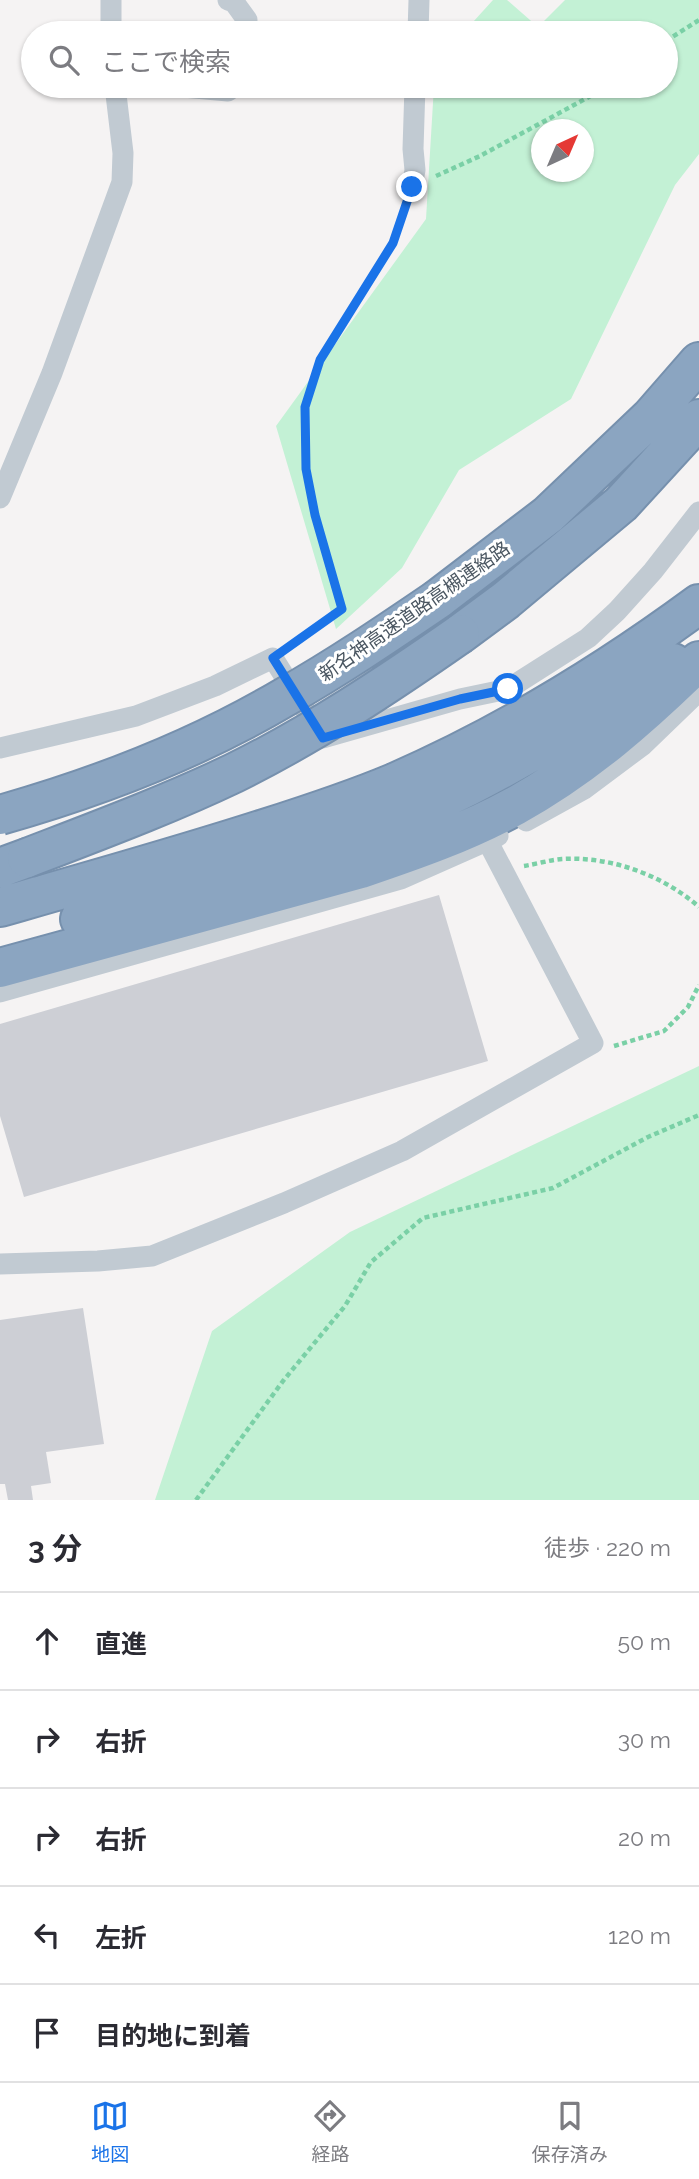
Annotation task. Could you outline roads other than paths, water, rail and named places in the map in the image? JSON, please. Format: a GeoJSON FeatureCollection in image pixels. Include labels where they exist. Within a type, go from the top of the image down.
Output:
{"type":"FeatureCollection","features":[{"type":"Feature","properties":{"kind":"highway","name":"新名神高速道路高槻連絡路"},"geometry":{"type":"LineString","coordinates":[[0,815],[122,774],[220,732],[295,691],[438,599],[548,515],[651,417],[699,362]]}},
{"type":"Feature","properties":{"kind":"highway"},"geometry":{"type":"LineString","coordinates":[[9,863],[168,803],[235,772],[376,692],[460,634],[527,583],[621,504],[699,419]]}},
{"type":"Feature","properties":{"kind":"highway"},"geometry":{"type":"LineString","coordinates":[[0,907],[212,846],[339,804],[394,782],[492,735],[571,691],[699,604]]}},
{"type":"Feature","properties":{"kind":"highway"},"geometry":{"type":"LineString","coordinates":[[581,721],[699,613]]}},
{"type":"Feature","properties":{"kind":"highway"},"geometry":{"type":"LineString","coordinates":[[0,941],[321,848],[397,819],[467,787],[530,753],[699,643]]}},
{"type":"Feature","properties":{"kind":"highway"},"geometry":{"type":"LineString","coordinates":[[0,968],[361,869],[471,828],[515,806],[607,745],[699,661]]}},
{"type":"Feature","properties":{"kind":"street"},"geometry":{"type":"LineString","coordinates":[[111,0],[111,21]]}},
{"type":"Feature","properties":{"kind":"street"},"geometry":{"type":"LineString","coordinates":[[228,0],[234,2],[247,21]]}},
{"type":"Feature","properties":{"kind":"street"},"geometry":{"type":"LineString","coordinates":[[418,21],[419,0]]}},
{"type":"Feature","properties":{"kind":"street"},"geometry":{"type":"LineString","coordinates":[[3,486],[52,373],[122,183],[123,153],[116,98]]}},
{"type":"Feature","properties":{"kind":"street"},"geometry":{"type":"LineString","coordinates":[[412,187],[415,170],[415,98]]}},
{"type":"Feature","properties":{"kind":"street"},"geometry":{"type":"LineString","coordinates":[[0,748],[136,716],[215,686],[273,658],[323,738],[460,699],[508,689],[587,638],[617,611],[653,571],[699,512]]}},
{"type":"Feature","properties":{"kind":"street"},"geometry":{"type":"LineString","coordinates":[[0,992],[401,879],[488,842],[584,789],[643,745],[699,691]]}},
{"type":"Feature","properties":{"kind":"street"},"geometry":{"type":"LineString","coordinates":[[0,1264],[98,1261],[152,1256],[284,1203],[402,1151],[593,1043],[488,842]]}}]}
